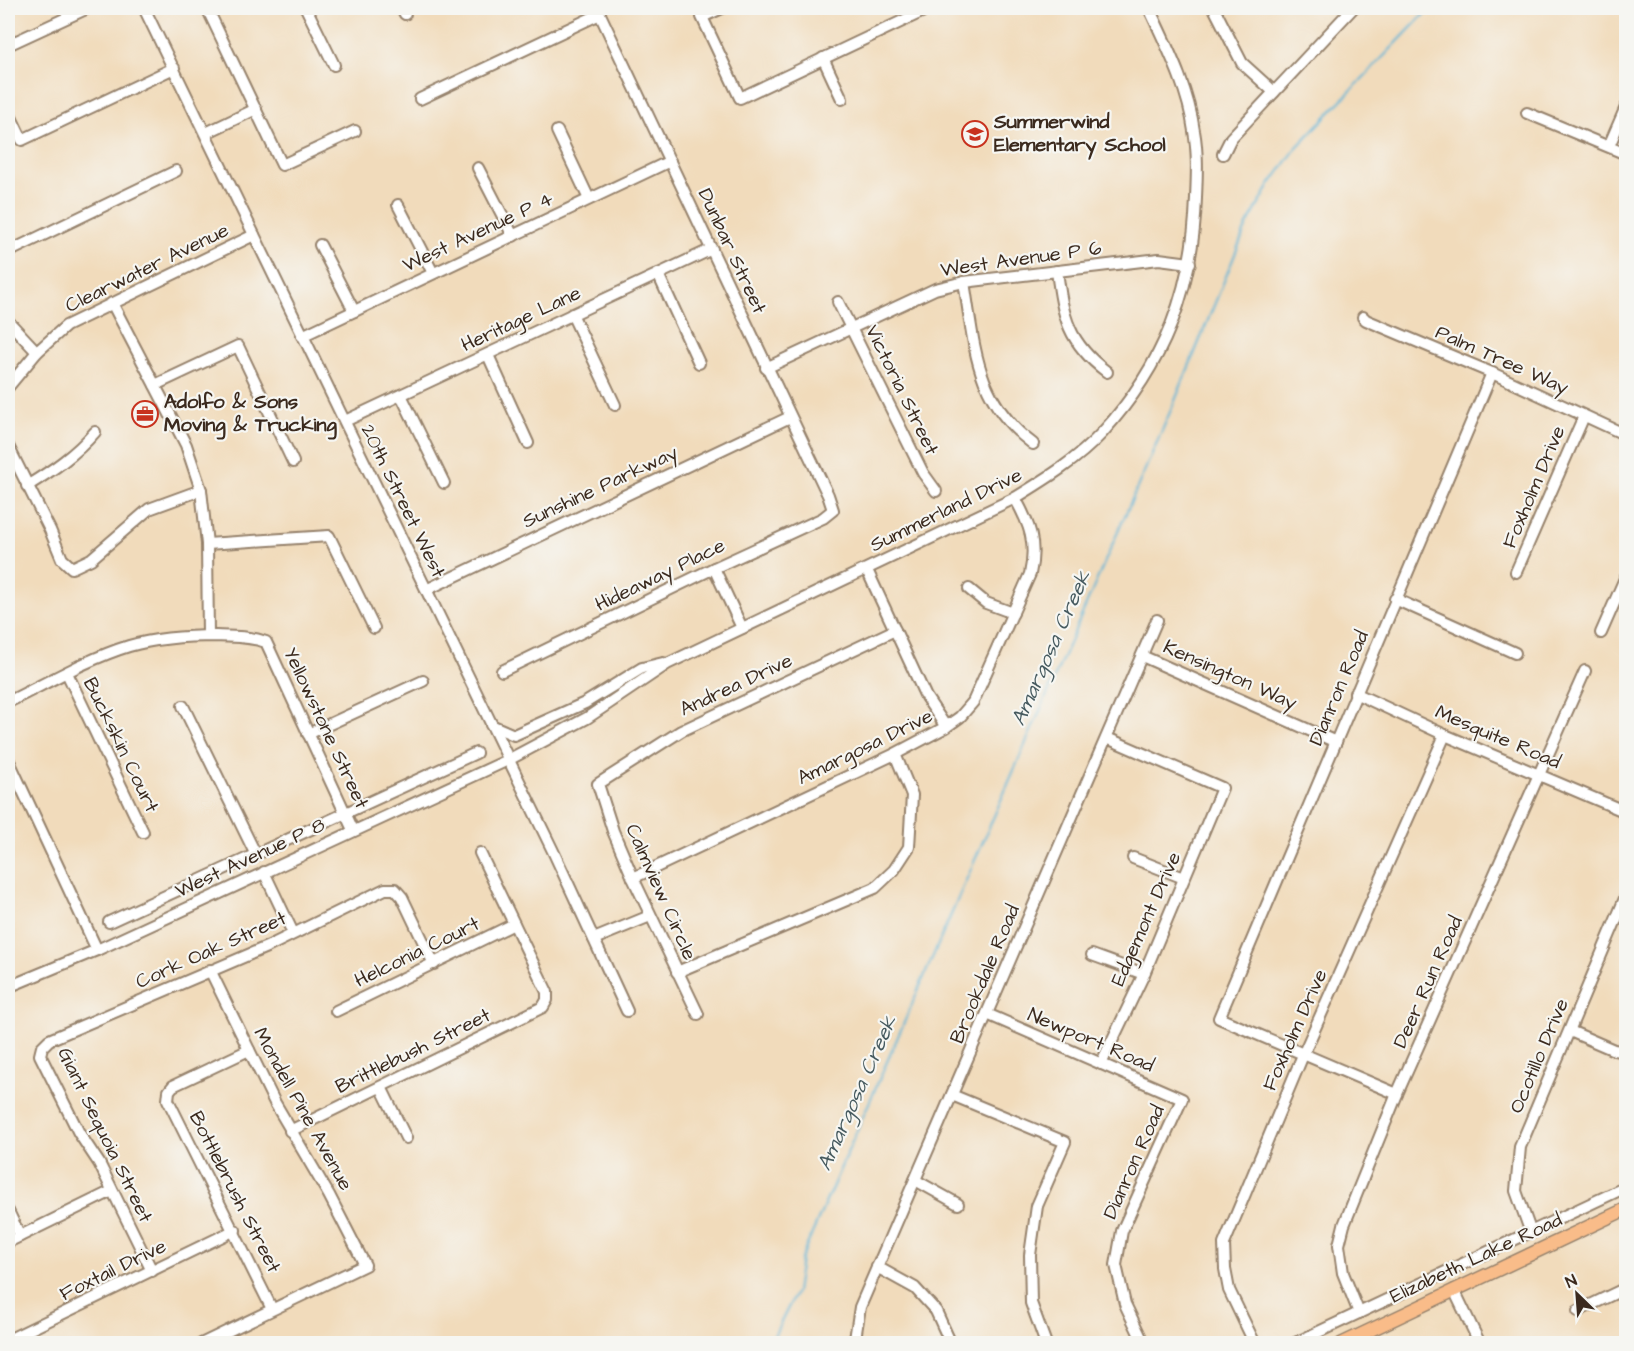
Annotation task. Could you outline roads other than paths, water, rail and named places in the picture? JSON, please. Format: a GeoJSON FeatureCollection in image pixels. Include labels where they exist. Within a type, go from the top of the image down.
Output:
{"type":"FeatureCollection","features":[{"type":"Feature","properties":{"kind":"main road","name":"Elizabeth Lake Road"},"geometry":{"type":"LineString","coordinates":[[1341,1344],[1626,1209]]}},
{"type":"Feature","properties":{"kind":"street"},"geometry":{"type":"LineString","coordinates":[[8,45],[88,8]]}},
{"type":"Feature","properties":{"kind":"street","name":"20th Street West"},"geometry":{"type":"LineString","coordinates":[[144,8],[345,421],[627,1011]]}},
{"type":"Feature","properties":{"kind":"street"},"geometry":{"type":"LineString","coordinates":[[207,8],[282,165],[356,131]]}},
{"type":"Feature","properties":{"kind":"street"},"geometry":{"type":"LineString","coordinates":[[306,8],[334,65]]}},
{"type":"Feature","properties":{"kind":"street"},"geometry":{"type":"LineString","coordinates":[[722,8],[702,17],[740,98],[930,8]]}},
{"type":"Feature","properties":{"kind":"street","name":"Summerland Drive"},"geometry":{"type":"LineString","coordinates":[[508,760],[587,718],[676,659],[1015,498],[1047,479],[1076,457],[1101,433],[1130,399],[1147,374],[1176,313],[1184,289],[1194,236],[1198,160],[1186,95],[1149,8]]}},
{"type":"Feature","properties":{"kind":"street"},"geometry":{"type":"LineString","coordinates":[[1214,8],[1242,63],[1274,92]]}},
{"type":"Feature","properties":{"kind":"street"},"geometry":{"type":"LineString","coordinates":[[1223,154],[1231,138],[1353,8]]}},
{"type":"Feature","properties":{"kind":"street"},"geometry":{"type":"LineString","coordinates":[[420,99],[599,11]]}},
{"type":"Feature","properties":{"kind":"street","name":"Dunbar Street"},"geometry":{"type":"LineString","coordinates":[[599,11],[833,510]]}},
{"type":"Feature","properties":{"kind":"street"},"geometry":{"type":"LineString","coordinates":[[823,58],[842,99]]}},
{"type":"Feature","properties":{"kind":"street"},"geometry":{"type":"LineString","coordinates":[[8,111],[22,140],[174,68]]}},
{"type":"Feature","properties":{"kind":"street"},"geometry":{"type":"LineString","coordinates":[[1609,146],[1626,107]]}},
{"type":"Feature","properties":{"kind":"street"},"geometry":{"type":"LineString","coordinates":[[206,133],[256,110]]}},
{"type":"Feature","properties":{"kind":"street"},"geometry":{"type":"LineString","coordinates":[[1527,113],[1626,153]]}},
{"type":"Feature","properties":{"kind":"street"},"geometry":{"type":"LineString","coordinates":[[556,131],[589,198]]}},
{"type":"Feature","properties":{"kind":"street","name":"West Avenue P 4"},"geometry":{"type":"LineString","coordinates":[[302,336],[670,161]]}},
{"type":"Feature","properties":{"kind":"street"},"geometry":{"type":"LineString","coordinates":[[478,168],[513,236]]}},
{"type":"Feature","properties":{"kind":"street"},"geometry":{"type":"LineString","coordinates":[[8,252],[176,171]]}},
{"type":"Feature","properties":{"kind":"street"},"geometry":{"type":"LineString","coordinates":[[398,205],[433,273]]}},
{"type":"Feature","properties":{"kind":"street","name":"Clearwater Avenue"},"geometry":{"type":"LineString","coordinates":[[8,387],[37,352],[66,326],[254,236]]}},
{"type":"Feature","properties":{"kind":"street"},"geometry":{"type":"LineString","coordinates":[[320,244],[354,311]]}},
{"type":"Feature","properties":{"kind":"street","name":"Heritage Lane"},"geometry":{"type":"LineString","coordinates":[[345,421],[712,249]]}},
{"type":"Feature","properties":{"kind":"street","name":"West Avenue P 6"},"geometry":{"type":"LineString","coordinates":[[766,368],[935,289],[964,282],[1159,259],[1190,263]]}},
{"type":"Feature","properties":{"kind":"street"},"geometry":{"type":"LineString","coordinates":[[1058,271],[1065,319],[1084,352],[1107,372]]}},
{"type":"Feature","properties":{"kind":"street"},"geometry":{"type":"LineString","coordinates":[[658,274],[699,363]]}},
{"type":"Feature","properties":{"kind":"street"},"geometry":{"type":"LineString","coordinates":[[964,282],[977,363],[984,384],[994,403],[1017,432],[1033,444]]}},
{"type":"Feature","properties":{"kind":"street","name":"Victoria Street"},"geometry":{"type":"LineString","coordinates":[[838,302],[923,473],[936,491]]}},
{"type":"Feature","properties":{"kind":"street"},"geometry":{"type":"LineString","coordinates":[[8,702],[91,661],[129,646],[159,639],[208,636],[207,544],[201,490],[186,445],[112,303]]}},
{"type":"Feature","properties":{"kind":"street"},"geometry":{"type":"LineString","coordinates":[[573,314],[615,405]]}},
{"type":"Feature","properties":{"kind":"street","name":"Palm Tree Way"},"geometry":{"type":"LineString","coordinates":[[1363,317],[1626,435]]}},
{"type":"Feature","properties":{"kind":"street"},"geometry":{"type":"LineString","coordinates":[[8,321],[37,352]]}},
{"type":"Feature","properties":{"kind":"street"},"geometry":{"type":"LineString","coordinates":[[155,385],[238,346],[293,462]]}},
{"type":"Feature","properties":{"kind":"street"},"geometry":{"type":"LineString","coordinates":[[488,355],[528,443]]}},
{"type":"Feature","properties":{"kind":"street","name":"Dianron Road"},"geometry":{"type":"LineString","coordinates":[[1303,1055],[1219,1018],[1492,373]]}},
{"type":"Feature","properties":{"kind":"street"},"geometry":{"type":"LineString","coordinates":[[401,395],[444,483]]}},
{"type":"Feature","properties":{"kind":"street","name":"Foxholm Drive"},"geometry":{"type":"LineString","coordinates":[[1516,572],[1584,416]]}},
{"type":"Feature","properties":{"kind":"street","name":"Sunshine Parkway"},"geometry":{"type":"LineString","coordinates":[[426,590],[790,417]]}},
{"type":"Feature","properties":{"kind":"street"},"geometry":{"type":"LineString","coordinates":[[27,486],[62,465],[95,432]]}},
{"type":"Feature","properties":{"kind":"street"},"geometry":{"type":"LineString","coordinates":[[8,446],[62,559],[72,568],[92,559],[149,509],[201,490]]}},
{"type":"Feature","properties":{"kind":"street","name":"Amargosa Drive"},"geometry":{"type":"LineString","coordinates":[[633,878],[895,754],[960,717],[973,702],[987,674],[1030,574],[1034,557],[1032,537],[1015,498]]}},
{"type":"Feature","properties":{"kind":"street","name":"Hideaway Place"},"geometry":{"type":"LineString","coordinates":[[502,671],[823,518],[833,510]]}},
{"type":"Feature","properties":{"kind":"street"},"geometry":{"type":"LineString","coordinates":[[207,544],[329,536],[374,628]]}},
{"type":"Feature","properties":{"kind":"street"},"geometry":{"type":"LineString","coordinates":[[714,568],[742,628]]}},
{"type":"Feature","properties":{"kind":"street"},"geometry":{"type":"LineString","coordinates":[[867,570],[926,697],[946,727]]}},
{"type":"Feature","properties":{"kind":"street"},"geometry":{"type":"LineString","coordinates":[[1601,633],[1626,576]]}},
{"type":"Feature","properties":{"kind":"street"},"geometry":{"type":"LineString","coordinates":[[969,589],[986,603],[1013,613]]}},
{"type":"Feature","properties":{"kind":"street"},"geometry":{"type":"LineString","coordinates":[[1395,599],[1515,653]]}},
{"type":"Feature","properties":{"kind":"street","name":"Brookdale Road"},"geometry":{"type":"LineString","coordinates":[[857,1344],[855,1339],[860,1307],[1156,620]]}},
{"type":"Feature","properties":{"kind":"street","name":"Andrea Drive"},"geometry":{"type":"LineString","coordinates":[[597,784],[681,731],[895,630]]}},
{"type":"Feature","properties":{"kind":"street","name":"Yellowstone Street"},"geometry":{"type":"LineString","coordinates":[[208,636],[254,637],[266,642],[353,830]]}},
{"type":"Feature","properties":{"kind":"street","name":"Kensington Way"},"geometry":{"type":"LineString","coordinates":[[1142,656],[1336,742]]}},
{"type":"Feature","properties":{"kind":"street"},"geometry":{"type":"LineString","coordinates":[[491,725],[514,735],[585,703],[642,668],[676,659]]}},
{"type":"Feature","properties":{"kind":"street","name":"Deer Run Road"},"geometry":{"type":"LineString","coordinates":[[1359,1313],[1343,1272],[1339,1245],[1344,1225],[1397,1094],[1585,671]]}},
{"type":"Feature","properties":{"kind":"street","name":"Buckskin Court"},"geometry":{"type":"LineString","coordinates":[[67,673],[143,832]]}},
{"type":"Feature","properties":{"kind":"street"},"geometry":{"type":"LineString","coordinates":[[308,734],[423,681]]}},
{"type":"Feature","properties":{"kind":"street","name":"Mesquite Road"},"geometry":{"type":"LineString","coordinates":[[1355,693],[1445,735],[1626,812]]}},
{"type":"Feature","properties":{"kind":"street"},"geometry":{"type":"LineString","coordinates":[[183,706],[256,855]]}},
{"type":"Feature","properties":{"kind":"street","name":"Foxholm Drive"},"geometry":{"type":"LineString","coordinates":[[1255,1344],[1229,1290],[1224,1244],[1303,1055],[1445,735]]}},
{"type":"Feature","properties":{"kind":"street","name":"Edgemont Drive"},"geometry":{"type":"LineString","coordinates":[[1101,1064],[1144,974],[1222,788],[1107,738]]}},
{"type":"Feature","properties":{"kind":"street","name":"West Avenue P 8"},"geometry":{"type":"LineString","coordinates":[[109,922],[476,753]]}},
{"type":"Feature","properties":{"kind":"street"},"geometry":{"type":"LineString","coordinates":[[677,972],[874,888],[894,870],[909,848],[912,795],[895,754]]}},
{"type":"Feature","properties":{"kind":"street"},"geometry":{"type":"LineString","coordinates":[[8,759],[97,950]]}},
{"type":"Feature","properties":{"kind":"street","name":"West Avenue P 8"},"geometry":{"type":"LineString","coordinates":[[8,987],[97,950],[508,760]]}},
{"type":"Feature","properties":{"kind":"street","name":"Calmview Circle"},"geometry":{"type":"LineString","coordinates":[[597,784],[613,831],[633,878],[698,1014]]}},
{"type":"Feature","properties":{"kind":"street"},"geometry":{"type":"LineString","coordinates":[[480,853],[514,924]]}},
{"type":"Feature","properties":{"kind":"street"},"geometry":{"type":"LineString","coordinates":[[1133,858],[1184,879]]}},
{"type":"Feature","properties":{"kind":"street"},"geometry":{"type":"LineString","coordinates":[[264,872],[293,933]]}},
{"type":"Feature","properties":{"kind":"street","name":"Cork Oak Street"},"geometry":{"type":"LineString","coordinates":[[42,1047],[49,1040],[268,946],[385,889],[395,889],[402,897],[434,964]]}},
{"type":"Feature","properties":{"kind":"street","name":"Ocotillo Drive"},"geometry":{"type":"LineString","coordinates":[[1532,1233],[1516,1191],[1520,1147],[1626,896]]}},
{"type":"Feature","properties":{"kind":"street"},"geometry":{"type":"LineString","coordinates":[[594,939],[650,916]]}},
{"type":"Feature","properties":{"kind":"street","name":"Helconia Court"},"geometry":{"type":"LineString","coordinates":[[336,1011],[514,924]]}},
{"type":"Feature","properties":{"kind":"street","name":"Brittlebush Street"},"geometry":{"type":"LineString","coordinates":[[290,1131],[543,1007],[547,1000],[547,992],[514,924]]}},
{"type":"Feature","properties":{"kind":"street"},"geometry":{"type":"LineString","coordinates":[[1092,955],[1144,974]]}},
{"type":"Feature","properties":{"kind":"street","name":"Mondell Pine Avenue"},"geometry":{"type":"LineString","coordinates":[[210,970],[290,1131],[329,1195],[365,1264],[272,1309]]}},
{"type":"Feature","properties":{"kind":"street","name":"Newport Road"},"geometry":{"type":"LineString","coordinates":[[987,1014],[1182,1099]]}},
{"type":"Feature","properties":{"kind":"street"},"geometry":{"type":"LineString","coordinates":[[1570,1031],[1614,1050],[1626,1052]]}},
{"type":"Feature","properties":{"kind":"street","name":"Giant Sequoia Street"},"geometry":{"type":"LineString","coordinates":[[42,1047],[40,1055],[79,1133],[99,1163],[152,1271]]}},
{"type":"Feature","properties":{"kind":"street","name":"Bottlebrush Street"},"geometry":{"type":"LineString","coordinates":[[249,1050],[173,1086],[169,1091],[168,1100],[235,1230],[272,1309]]}},
{"type":"Feature","properties":{"kind":"street"},"geometry":{"type":"LineString","coordinates":[[1303,1055],[1397,1094]]}},
{"type":"Feature","properties":{"kind":"street"},"geometry":{"type":"LineString","coordinates":[[381,1087],[406,1138]]}},
{"type":"Feature","properties":{"kind":"street"},"geometry":{"type":"LineString","coordinates":[[952,1095],[1065,1142],[1037,1206],[1030,1255],[1032,1303],[1046,1344]]}},
{"type":"Feature","properties":{"kind":"street","name":"Dianron Road"},"geometry":{"type":"LineString","coordinates":[[1144,1344],[1125,1304],[1116,1265],[1122,1231],[1182,1099]]}},
{"type":"Feature","properties":{"kind":"street"},"geometry":{"type":"LineString","coordinates":[[915,1180],[958,1204]]}},
{"type":"Feature","properties":{"kind":"street"},"geometry":{"type":"LineString","coordinates":[[1293,1344],[1626,1187]]}},
{"type":"Feature","properties":{"kind":"street"},"geometry":{"type":"LineString","coordinates":[[8,1242],[112,1191]]}},
{"type":"Feature","properties":{"kind":"street"},"geometry":{"type":"LineString","coordinates":[[8,1210],[20,1236]]}},
{"type":"Feature","properties":{"kind":"street","name":"Foxtail Drive"},"geometry":{"type":"LineString","coordinates":[[8,1340],[235,1230]]}},
{"type":"Feature","properties":{"kind":"street"},"geometry":{"type":"LineString","coordinates":[[877,1267],[915,1287],[936,1311],[951,1344]]}},
{"type":"Feature","properties":{"kind":"street"},"geometry":{"type":"LineString","coordinates":[[1578,1311],[1626,1288]]}},
{"type":"Feature","properties":{"kind":"street"},"geometry":{"type":"LineString","coordinates":[[1454,1290],[1480,1344]]}},
{"type":"Feature","properties":{"kind":"street"},"geometry":{"type":"LineString","coordinates":[[201,1344],[272,1309]]}},
{"type":"Feature","properties":{"kind":"waterway","name":"Amargosa Creek"},"geometry":{"type":"LineString","coordinates":[[770,1344],[796,1292],[801,1259],[1174,403],[1247,225],[1270,185],[1297,147],[1430,8]]}},
{"type":"Feature","properties":{"kind":"place","name":"Summerwind Elementary School"},"geometry":{"type":"Point","coordinates":[975,134]}},
{"type":"Feature","properties":{"kind":"place","name":"Adolfo & Sons Moving & Trucking"},"geometry":{"type":"Point","coordinates":[145,414]}}]}
